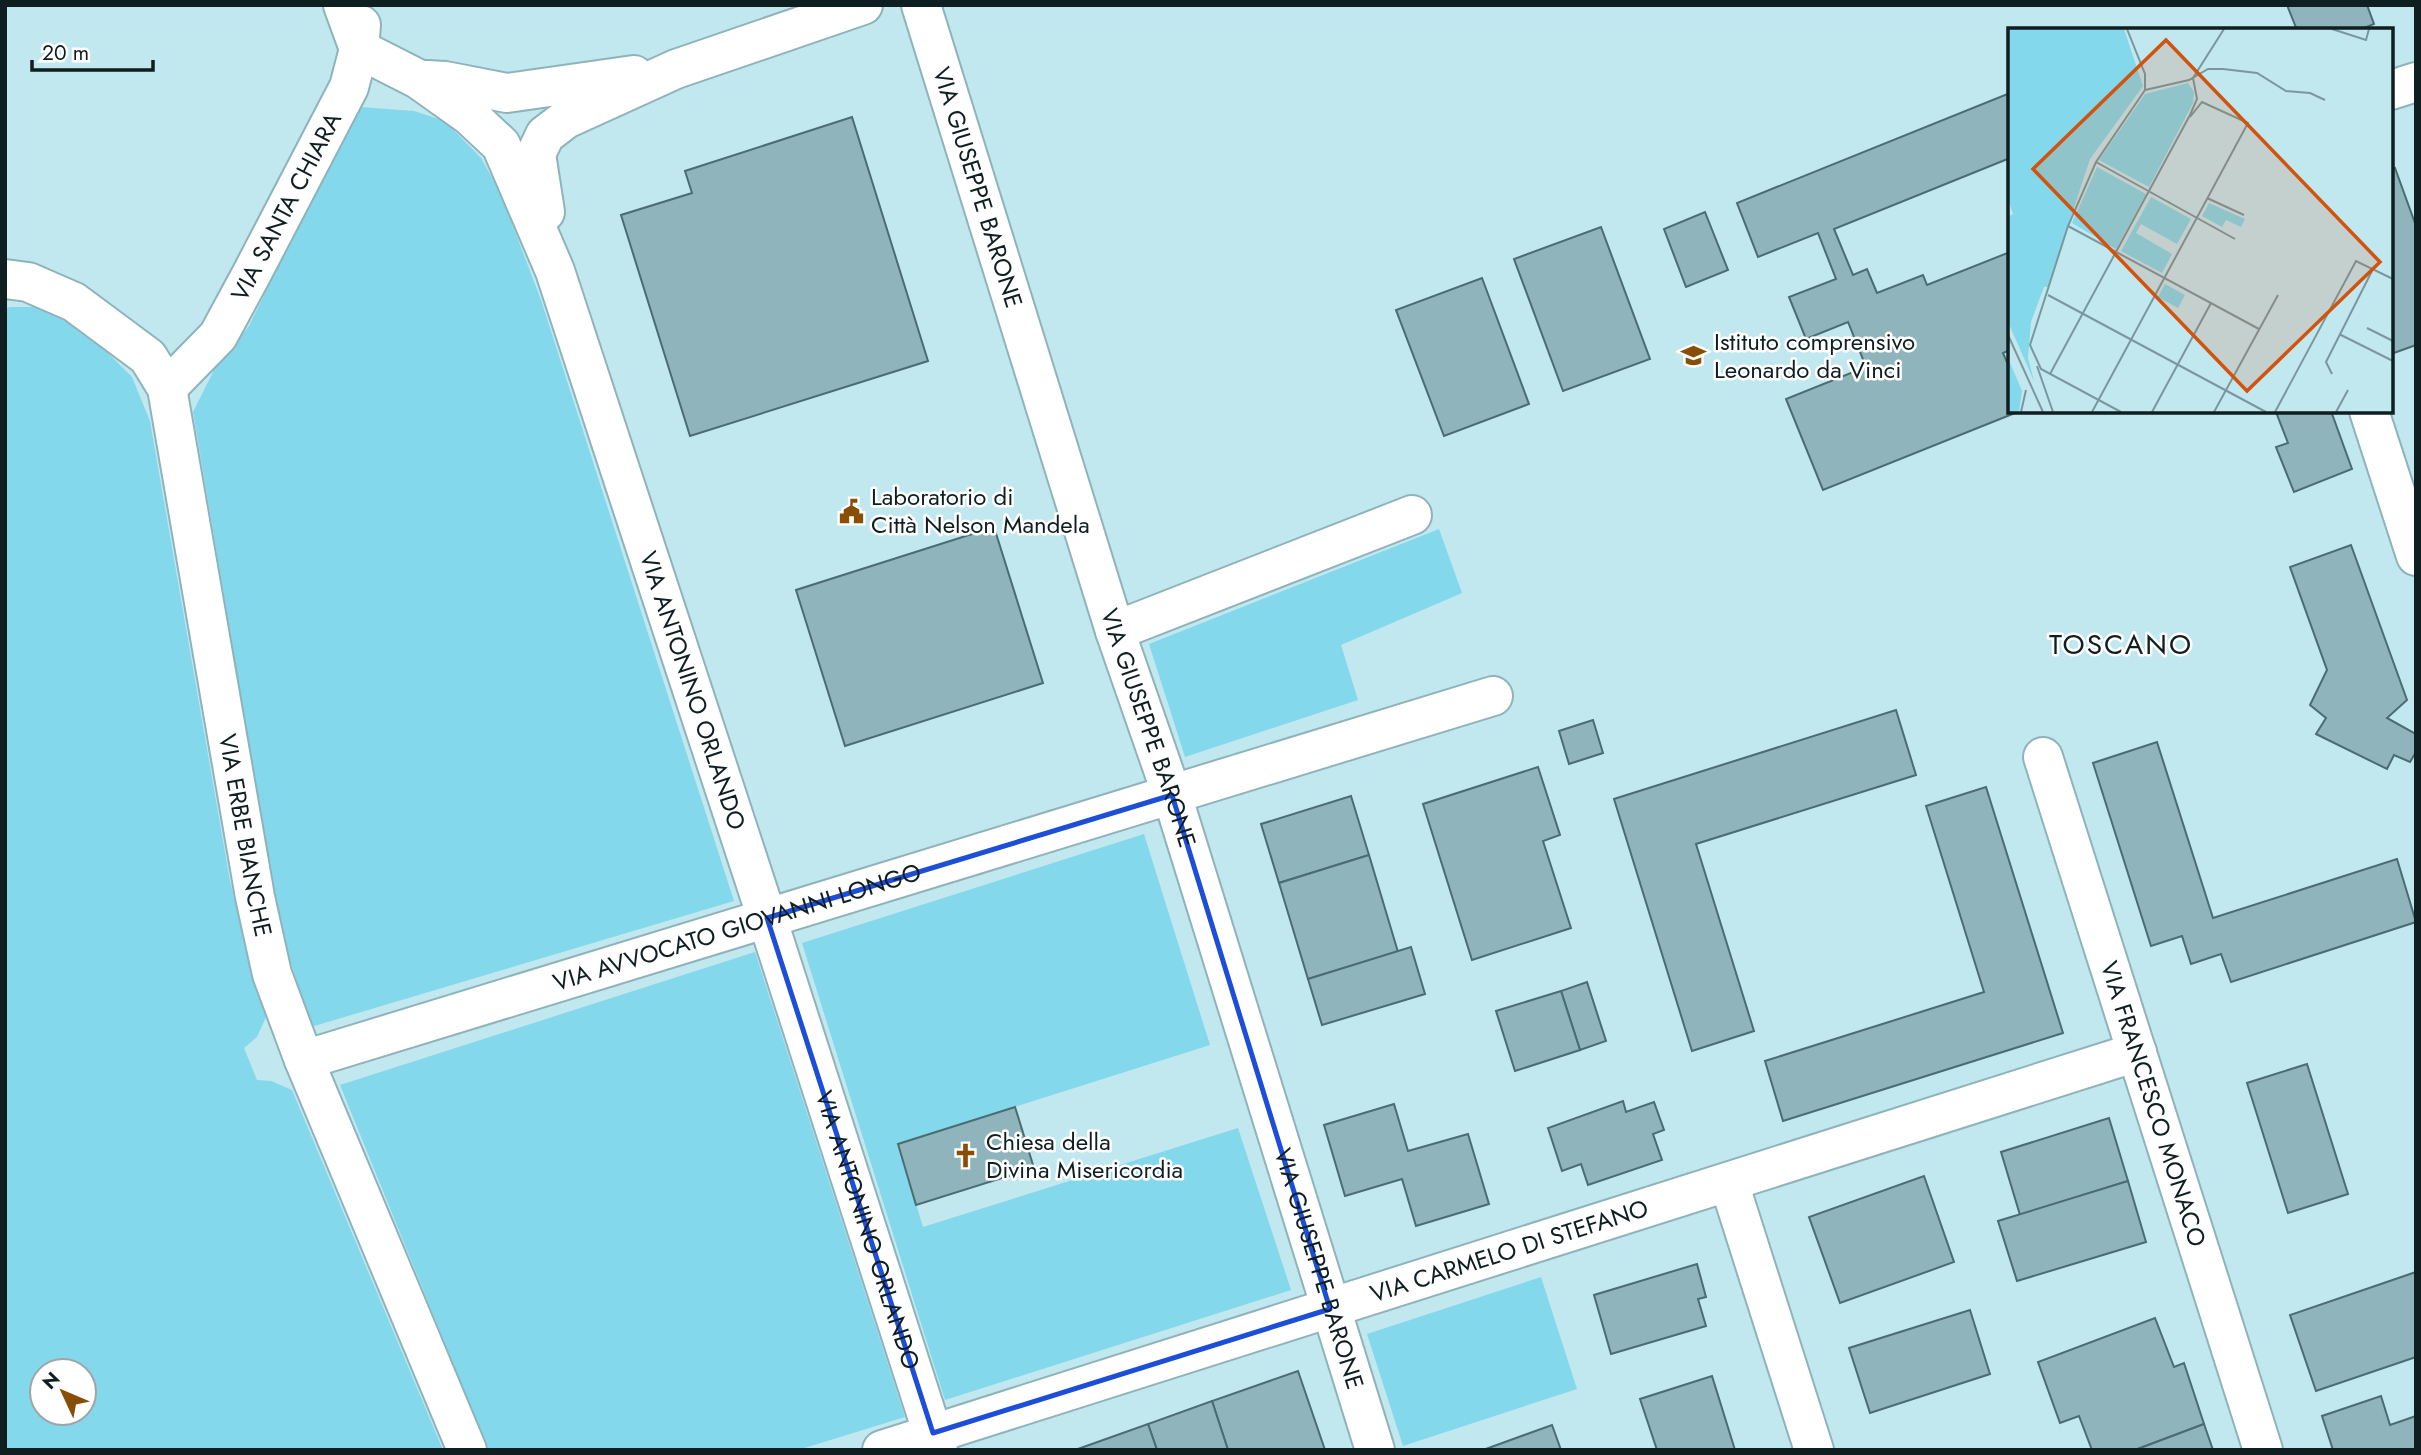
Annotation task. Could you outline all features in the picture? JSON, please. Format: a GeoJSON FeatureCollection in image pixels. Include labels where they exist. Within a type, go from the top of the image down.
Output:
{"type":"FeatureCollection","features":[{"type":"Feature","properties":{"kind":"street"},"geometry":{"type":"LineString","coordinates":[[343,5],[359,49]]}},
{"type":"Feature","properties":{"kind":"street","name":"VIA SANTA CHIARA"},"geometry":{"type":"LineString","coordinates":[[167,388],[218,336],[349,87],[359,49],[363,5]]}},
{"type":"Feature","properties":{"kind":"street"},"geometry":{"type":"LineString","coordinates":[[558,283],[536,154],[545,135],[566,119],[676,69],[863,5]]}},
{"type":"Feature","properties":{"kind":"street","name":"VIA GIUSEPPE BARONE"},"geometry":{"type":"LineString","coordinates":[[921,5],[1115,631],[1172,795],[1375,1450]]}},
{"type":"Feature","properties":{"kind":"street","name":"VIA ANTONINO ORLANDO"},"geometry":{"type":"LineString","coordinates":[[359,49],[418,79],[470,116],[501,145],[558,283],[767,918],[935,1442]]}},
{"type":"Feature","properties":{"kind":"street"},"geometry":{"type":"LineString","coordinates":[[418,79],[445,81],[507,93],[676,69]]}},
{"type":"Feature","properties":{"kind":"street"},"geometry":{"type":"LineString","coordinates":[[2393,89],[2416,82]]}},
{"type":"Feature","properties":{"kind":"street","name":"VIA ERBE BIANCHE"},"geometry":{"type":"LineString","coordinates":[[5,279],[29,282],[74,302],[148,357],[167,388],[254,897],[272,974],[304,1060],[467,1450]]}},
{"type":"Feature","properties":{"kind":"street"},"geometry":{"type":"LineString","coordinates":[[2370,413],[2416,556]]}},
{"type":"Feature","properties":{"kind":"street"},"geometry":{"type":"LineString","coordinates":[[1115,631],[1412,516]]}},
{"type":"Feature","properties":{"kind":"street","name":"VIA AVVOCATO GIOVANNI LONGO"},"geometry":{"type":"LineString","coordinates":[[304,1060],[1493,696]]}},
{"type":"Feature","properties":{"kind":"street","name":"VIA FRANCESCO MONACO"},"geometry":{"type":"LineString","coordinates":[[2043,757],[2263,1450]]}},
{"type":"Feature","properties":{"kind":"street","name":"VIA CARMELO DI STEFANO"},"geometry":{"type":"LineString","coordinates":[[882,1450],[935,1442],[1330,1308],[2137,1052]]}},
{"type":"Feature","properties":{"kind":"street"},"geometry":{"type":"LineString","coordinates":[[1729,1182],[1814,1450]]}},
{"type":"Feature","properties":{"kind":"highlighted area"},"geometry":{"type":"Polygon","coordinates":[[[1172,795],[1330,1309],[933,1433],[767,918],[1172,795]]]}},
{"type":"Feature","properties":{"kind":"shaded area"},"geometry":{"type":"Polygon","coordinates":[[[361,107],[414,111],[445,121],[481,158],[500,192],[541,300],[734,901],[311,1027],[280,928],[193,412],[214,370],[249,326],[329,162],[361,107]]]}},
{"type":"Feature","properties":{"kind":"shaded area"},"geometry":{"type":"Polygon","coordinates":[[[44,307],[87,332],[132,377],[150,421],[230,881],[266,1017],[257,1037],[244,1048],[257,1080],[271,1081],[292,1090],[443,1450],[5,1450],[5,308],[44,307]]]}},
{"type":"Feature","properties":{"kind":"shaded area"},"geometry":{"type":"Polygon","coordinates":[[[1439,529],[1462,593],[1341,645],[1358,700],[1185,757],[1149,644],[1439,529]]]}},
{"type":"Feature","properties":{"kind":"shaded area"},"geometry":{"type":"Polygon","coordinates":[[[1144,834],[1210,1045],[898,1144],[923,1227],[1238,1128],[1291,1290],[945,1400],[802,943],[1144,834]]]}},
{"type":"Feature","properties":{"kind":"shaded area"},"geometry":{"type":"Polygon","coordinates":[[[755,952],[905,1417],[798,1450],[488,1450],[340,1085],[755,952]]]}},
{"type":"Feature","properties":{"kind":"shaded area"},"geometry":{"type":"Polygon","coordinates":[[[1541,1277],[1577,1389],[1403,1446],[1367,1334],[1541,1277]]]}},
{"type":"Feature","properties":{"kind":"building"},"geometry":{"type":"Polygon","coordinates":[[[2287,5],[2367,5],[2374,24],[2364,28],[2296,28],[2287,5]]]}},
{"type":"Feature","properties":{"kind":"building"},"geometry":{"type":"Polygon","coordinates":[[[2008,94],[2008,159],[1834,229],[1853,275],[1867,269],[1877,293],[1923,275],[1927,285],[2008,253],[2008,351],[2003,353],[2008,364],[2008,413],[2015,413],[1823,490],[1786,399],[1866,367],[1848,322],[1806,339],[1789,297],[1836,279],[1818,233],[1758,257],[1737,203],[2008,94]]]}},
{"type":"Feature","properties":{"kind":"building"},"geometry":{"type":"Polygon","coordinates":[[[852,117],[928,361],[690,436],[621,215],[692,193],[685,171],[852,117]]]}},
{"type":"Feature","properties":{"kind":"building"},"geometry":{"type":"Polygon","coordinates":[[[2393,168],[2416,226],[2416,345],[2393,353],[2393,168]]]}},
{"type":"Feature","properties":{"kind":"building"},"geometry":{"type":"Polygon","coordinates":[[[1705,212],[1728,270],[1686,287],[1664,229],[1705,212]]]}},
{"type":"Feature","properties":{"kind":"building"},"geometry":{"type":"Polygon","coordinates":[[[1601,227],[1650,359],[1563,391],[1514,259],[1601,227]]]}},
{"type":"Feature","properties":{"kind":"building"},"geometry":{"type":"Polygon","coordinates":[[[1482,278],[1529,404],[1444,436],[1396,310],[1482,278]]]}},
{"type":"Feature","properties":{"kind":"building"},"geometry":{"type":"Polygon","coordinates":[[[2276,413],[2332,413],[2352,469],[2294,492],[2276,447],[2288,443],[2276,413]]]}},
{"type":"Feature","properties":{"kind":"building"},"geometry":{"type":"Polygon","coordinates":[[[994,527],[1043,683],[845,746],[796,590],[994,527]]]}},
{"type":"Feature","properties":{"kind":"building"},"geometry":{"type":"Polygon","coordinates":[[[2351,545],[2407,700],[2387,718],[2416,734],[2416,752],[2410,762],[2394,755],[2387,769],[2316,734],[2326,718],[2310,705],[2327,670],[2290,567],[2351,545]]]}},
{"type":"Feature","properties":{"kind":"building"},"geometry":{"type":"Polygon","coordinates":[[[1896,710],[1916,775],[1696,844],[1754,1031],[1692,1051],[1614,799],[1896,710]]]}},
{"type":"Feature","properties":{"kind":"building"},"geometry":{"type":"Polygon","coordinates":[[[1593,720],[1603,753],[1569,764],[1559,731],[1593,720]]]}},
{"type":"Feature","properties":{"kind":"building"},"geometry":{"type":"Polygon","coordinates":[[[2157,742],[2213,918],[2397,859],[2416,922],[2231,982],[2221,954],[2191,964],[2182,936],[2151,946],[2093,763],[2157,742]]]}},
{"type":"Feature","properties":{"kind":"building"},"geometry":{"type":"Polygon","coordinates":[[[1538,767],[1560,835],[1543,841],[1571,928],[1472,960],[1423,804],[1538,767]]]}},
{"type":"Feature","properties":{"kind":"building"},"geometry":{"type":"Polygon","coordinates":[[[1986,787],[2063,1033],[1783,1121],[1765,1061],[1984,992],[1926,806],[1986,787]]]}},
{"type":"Feature","properties":{"kind":"building"},"geometry":{"type":"Polygon","coordinates":[[[1351,796],[1369,855],[1279,883],[1261,824],[1351,796]]]}},
{"type":"Feature","properties":{"kind":"building"},"geometry":{"type":"Polygon","coordinates":[[[1369,855],[1398,952],[1308,979],[1279,883],[1369,855]]]}},
{"type":"Feature","properties":{"kind":"building"},"geometry":{"type":"Polygon","coordinates":[[[1411,947],[1425,994],[1322,1025],[1308,979],[1411,947]]]}},
{"type":"Feature","properties":{"kind":"building"},"geometry":{"type":"Polygon","coordinates":[[[1587,982],[1606,1041],[1580,1050],[1561,991],[1587,982]]]}},
{"type":"Feature","properties":{"kind":"building"},"geometry":{"type":"Polygon","coordinates":[[[1561,991],[1580,1050],[1515,1071],[1496,1011],[1561,991]]]}},
{"type":"Feature","properties":{"kind":"building"},"geometry":{"type":"Polygon","coordinates":[[[2307,1064],[2348,1194],[2288,1213],[2247,1083],[2307,1064]]]}},
{"type":"Feature","properties":{"kind":"building"},"geometry":{"type":"Polygon","coordinates":[[[1623,1101],[1626,1112],[1654,1102],[1664,1130],[1653,1134],[1662,1160],[1588,1185],[1581,1164],[1562,1171],[1548,1128],[1623,1101]]]}},
{"type":"Feature","properties":{"kind":"building"},"geometry":{"type":"Polygon","coordinates":[[[1394,1104],[1408,1151],[1468,1134],[1489,1204],[1416,1226],[1402,1179],[1345,1196],[1324,1125],[1394,1104]]]}},
{"type":"Feature","properties":{"kind":"building","name":"Chiesa della Divina Misericordia"},"geometry":{"type":"Polygon","coordinates":[[[1015,1107],[1034,1168],[916,1205],[898,1144],[1015,1107]]]}},
{"type":"Feature","properties":{"kind":"building"},"geometry":{"type":"Polygon","coordinates":[[[2109,1118],[2128,1181],[2020,1215],[2001,1152],[2109,1118]]]}},
{"type":"Feature","properties":{"kind":"building"},"geometry":{"type":"Polygon","coordinates":[[[1924,1176],[1954,1262],[1840,1303],[1809,1217],[1924,1176]]]}},
{"type":"Feature","properties":{"kind":"building"},"geometry":{"type":"Polygon","coordinates":[[[2128,1181],[2146,1242],[2017,1281],[1998,1221],[2128,1181]]]}},
{"type":"Feature","properties":{"kind":"building"},"geometry":{"type":"Polygon","coordinates":[[[1697,1264],[1706,1297],[1698,1299],[1706,1326],[1611,1354],[1594,1295],[1697,1264]]]}},
{"type":"Feature","properties":{"kind":"building"},"geometry":{"type":"Polygon","coordinates":[[[2416,1272],[2416,1357],[2316,1391],[2290,1315],[2416,1272]]]}},
{"type":"Feature","properties":{"kind":"building"},"geometry":{"type":"Polygon","coordinates":[[[1970,1310],[1990,1374],[1870,1413],[1849,1348],[1970,1310]]]}},
{"type":"Feature","properties":{"kind":"building"},"geometry":{"type":"Polygon","coordinates":[[[2155,1318],[2174,1367],[2184,1363],[2204,1424],[2135,1450],[2092,1450],[2079,1416],[2060,1423],[2038,1362],[2155,1318]]]}},
{"type":"Feature","properties":{"kind":"building"},"geometry":{"type":"Polygon","coordinates":[[[1298,1371],[1325,1450],[1228,1450],[1212,1401],[1298,1371]]]}},
{"type":"Feature","properties":{"kind":"building"},"geometry":{"type":"Polygon","coordinates":[[[1712,1376],[1735,1450],[1657,1450],[1640,1399],[1712,1376]]]}},
{"type":"Feature","properties":{"kind":"building"},"geometry":{"type":"Polygon","coordinates":[[[2381,1396],[2390,1425],[2416,1416],[2416,1450],[2333,1450],[2322,1416],[2381,1396]]]}},
{"type":"Feature","properties":{"kind":"building"},"geometry":{"type":"Polygon","coordinates":[[[1212,1401],[1228,1450],[1157,1450],[1148,1424],[1212,1401]]]}},
{"type":"Feature","properties":{"kind":"building"},"geometry":{"type":"Polygon","coordinates":[[[1148,1424],[1157,1450],[1075,1450],[1148,1424]]]}},
{"type":"Feature","properties":{"kind":"building"},"geometry":{"type":"Polygon","coordinates":[[[2204,1424],[2213,1450],[2135,1450],[2204,1424]]]}},
{"type":"Feature","properties":{"kind":"building"},"geometry":{"type":"Polygon","coordinates":[[[1552,1425],[1561,1450],[1483,1450],[1552,1425]]]}},
{"type":"Feature","properties":{"kind":"place","name":"Istituto comprensivo Leonardo da Vinci"},"geometry":{"type":"Point","coordinates":[1694,356]}},
{"type":"Feature","properties":{"kind":"place","name":"Laboratorio di Città Nelson Mandela"},"geometry":{"type":"Point","coordinates":[851,511]}},
{"type":"Feature","properties":{"kind":"place","name":"Chiesa della Divina Misericordia"},"geometry":{"type":"Point","coordinates":[966,1156]}},
{"type":"Feature","properties":{"kind":"district","name":"TOSCANO"},"geometry":{"type":"Point","coordinates":[2121,644]}}]}
